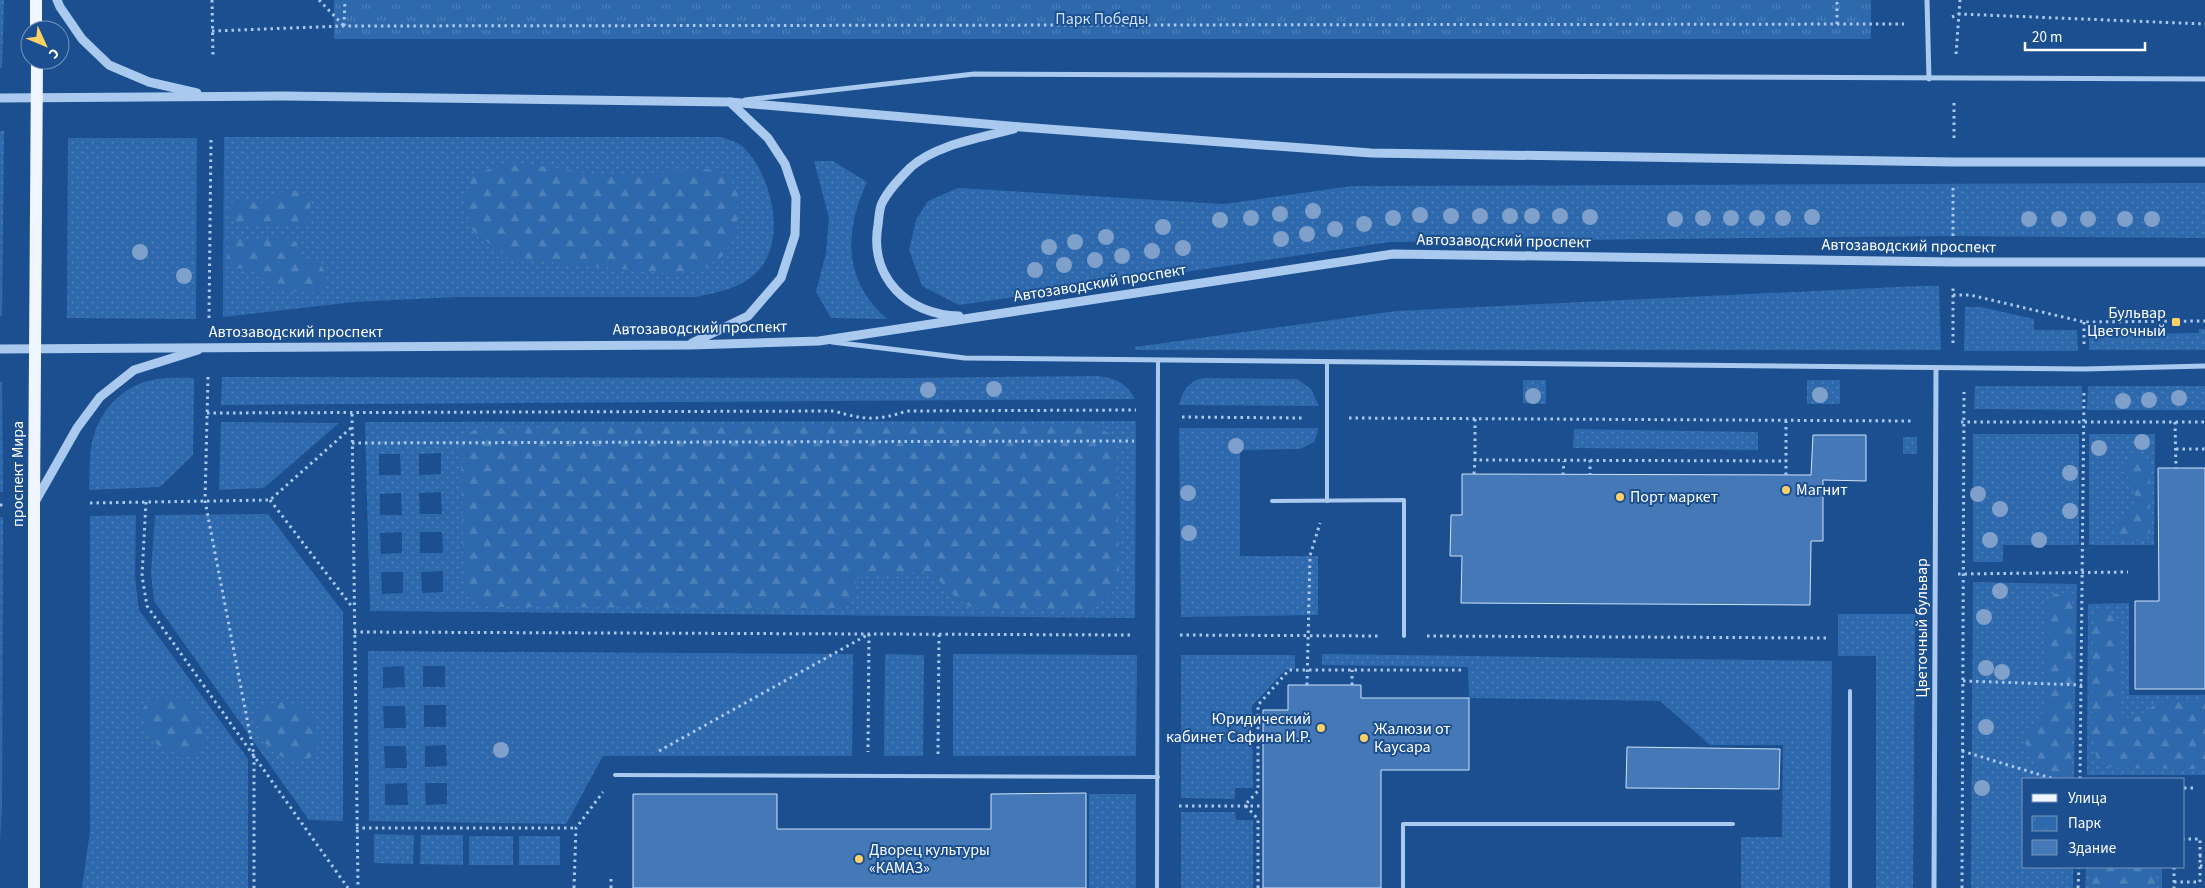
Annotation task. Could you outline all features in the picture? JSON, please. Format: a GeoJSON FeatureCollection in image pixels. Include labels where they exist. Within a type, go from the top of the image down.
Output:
{"type":"FeatureCollection","features":[{"type":"Feature","properties":{"kind":"main road"},"geometry":{"type":"LineString","coordinates":[[36,0],[36,20]]}},
{"type":"Feature","properties":{"kind":"main road","name":"проспект Мира"},"geometry":{"type":"LineString","coordinates":[[34,888],[37,70]]}},
{"type":"Feature","properties":{"kind":"street"},"geometry":{"type":"LineString","coordinates":[[57,0],[82,40],[109,66],[149,82],[212,97]]}},
{"type":"Feature","properties":{"kind":"street"},"geometry":{"type":"LineString","coordinates":[[1927,0],[1929,79]]}},
{"type":"Feature","properties":{"kind":"street"},"geometry":{"type":"LineString","coordinates":[[730,102],[974,74],[2205,79]]}},
{"type":"Feature","properties":{"kind":"street"},"geometry":{"type":"LineString","coordinates":[[0,98],[283,96],[730,102],[1021,127],[1371,153],[1954,162],[2205,162]]}},
{"type":"Feature","properties":{"kind":"street"},"geometry":{"type":"LineString","coordinates":[[690,345],[748,316],[781,278],[795,235],[796,197],[785,164],[768,138],[730,102]]}},
{"type":"Feature","properties":{"kind":"street"},"geometry":{"type":"LineString","coordinates":[[982,316],[948,315],[921,308],[895,290],[879,265],[876,236],[882,204],[895,184],[913,166],[936,152],[1021,127]]}},
{"type":"Feature","properties":{"kind":"street","name":"Автозаводский проспект"},"geometry":{"type":"LineString","coordinates":[[0,349],[690,345],[819,341],[1393,254],[1953,262],[2205,262]]}},
{"type":"Feature","properties":{"kind":"street"},"geometry":{"type":"LineString","coordinates":[[819,341],[965,358],[1158,361],[1546,362],[2084,369],[2205,366]]}},
{"type":"Feature","properties":{"kind":"street"},"geometry":{"type":"LineString","coordinates":[[34,504],[77,428],[100,397],[134,370],[208,347]]}},
{"type":"Feature","properties":{"kind":"street","name":"Цветочный бульвар"},"geometry":{"type":"LineString","coordinates":[[1934,888],[1936,368]]}},
{"type":"Feature","properties":{"kind":"lane"},"geometry":{"type":"LineString","coordinates":[[1157,888],[1158,361]]}},
{"type":"Feature","properties":{"kind":"lane"},"geometry":{"type":"LineString","coordinates":[[1327,362],[1327,501]]}},
{"type":"Feature","properties":{"kind":"lane"},"geometry":{"type":"LineString","coordinates":[[1272,501],[1404,500],[1404,636]]}},
{"type":"Feature","properties":{"kind":"lane"},"geometry":{"type":"LineString","coordinates":[[1850,690],[1850,888]]}},
{"type":"Feature","properties":{"kind":"lane"},"geometry":{"type":"LineString","coordinates":[[615,775],[1158,777]]}},
{"type":"Feature","properties":{"kind":"lane"},"geometry":{"type":"LineString","coordinates":[[1403,888],[1403,824],[1733,824]]}},
{"type":"Feature","properties":{"kind":"path"},"geometry":{"type":"LineString","coordinates":[[212,0],[213,56]]}},
{"type":"Feature","properties":{"kind":"path"},"geometry":{"type":"LineString","coordinates":[[319,0],[344,26]]}},
{"type":"Feature","properties":{"kind":"path"},"geometry":{"type":"LineString","coordinates":[[344,26],[345,0]]}},
{"type":"Feature","properties":{"kind":"path"},"geometry":{"type":"LineString","coordinates":[[1837,0],[1837,24]]}},
{"type":"Feature","properties":{"kind":"path"},"geometry":{"type":"LineString","coordinates":[[1956,58],[1960,0]]}},
{"type":"Feature","properties":{"kind":"path"},"geometry":{"type":"LineString","coordinates":[[212,31],[344,26],[1927,24],[1959,14],[2205,24]]}},
{"type":"Feature","properties":{"kind":"path"},"geometry":{"type":"LineString","coordinates":[[1954,99],[1954,141]]}},
{"type":"Feature","properties":{"kind":"path"},"geometry":{"type":"LineString","coordinates":[[209,318],[211,138]]}},
{"type":"Feature","properties":{"kind":"path"},"geometry":{"type":"LineString","coordinates":[[1953,236],[1954,184]]}},
{"type":"Feature","properties":{"kind":"path"},"geometry":{"type":"LineString","coordinates":[[1952,352],[1953,286]]}},
{"type":"Feature","properties":{"kind":"path"},"geometry":{"type":"LineString","coordinates":[[1953,295],[1970,295],[2084,322],[2205,321]]}},
{"type":"Feature","properties":{"kind":"path"},"geometry":{"type":"LineString","coordinates":[[2084,322],[2084,351]]}},
{"type":"Feature","properties":{"kind":"path"},"geometry":{"type":"LineString","coordinates":[[208,377],[205,502],[254,755],[254,888]]}},
{"type":"Feature","properties":{"kind":"path"},"geometry":{"type":"LineString","coordinates":[[1962,888],[1965,574],[1964,384]]}},
{"type":"Feature","properties":{"kind":"path"},"geometry":{"type":"LineString","coordinates":[[207,413],[834,411],[858,419],[885,418],[907,411],[1135,410],[1179,417],[1917,421]]}},
{"type":"Feature","properties":{"kind":"path"},"geometry":{"type":"LineString","coordinates":[[352,414],[358,888]]}},
{"type":"Feature","properties":{"kind":"path"},"geometry":{"type":"LineString","coordinates":[[1474,474],[1475,419]]}},
{"type":"Feature","properties":{"kind":"path"},"geometry":{"type":"LineString","coordinates":[[1786,421],[1786,475]]}},
{"type":"Feature","properties":{"kind":"path"},"geometry":{"type":"LineString","coordinates":[[1957,422],[2205,422]]}},
{"type":"Feature","properties":{"kind":"path"},"geometry":{"type":"LineString","coordinates":[[2080,778],[2084,422]]}},
{"type":"Feature","properties":{"kind":"path"},"geometry":{"type":"LineString","coordinates":[[2175,422],[2176,468]]}},
{"type":"Feature","properties":{"kind":"path"},"geometry":{"type":"LineString","coordinates":[[90,503],[270,500],[352,427]]}},
{"type":"Feature","properties":{"kind":"path"},"geometry":{"type":"LineString","coordinates":[[352,443],[1158,440]]}},
{"type":"Feature","properties":{"kind":"path"},"geometry":{"type":"LineString","coordinates":[[2176,449],[2205,449]]}},
{"type":"Feature","properties":{"kind":"path"},"geometry":{"type":"LineString","coordinates":[[1475,460],[1786,461]]}},
{"type":"Feature","properties":{"kind":"path"},"geometry":{"type":"LineString","coordinates":[[1590,460],[1590,475]]}},
{"type":"Feature","properties":{"kind":"path"},"geometry":{"type":"LineString","coordinates":[[1563,474],[1564,461]]}},
{"type":"Feature","properties":{"kind":"path"},"geometry":{"type":"LineString","coordinates":[[270,500],[354,610]]}},
{"type":"Feature","properties":{"kind":"path"},"geometry":{"type":"LineString","coordinates":[[1307,685],[1310,556],[1327,501]]}},
{"type":"Feature","properties":{"kind":"path"},"geometry":{"type":"LineString","coordinates":[[146,502],[142,576],[147,606],[348,888]]}},
{"type":"Feature","properties":{"kind":"path"},"geometry":{"type":"LineString","coordinates":[[1935,574],[2128,572]]}},
{"type":"Feature","properties":{"kind":"path"},"geometry":{"type":"LineString","coordinates":[[354,632],[1828,638]]}},
{"type":"Feature","properties":{"kind":"path"},"geometry":{"type":"LineString","coordinates":[[574,888],[576,828],[615,775],[869,634]]}},
{"type":"Feature","properties":{"kind":"path"},"geometry":{"type":"LineString","coordinates":[[867,776],[869,634]]}},
{"type":"Feature","properties":{"kind":"path"},"geometry":{"type":"LineString","coordinates":[[938,776],[939,634]]}},
{"type":"Feature","properties":{"kind":"path"},"geometry":{"type":"LineString","coordinates":[[1244,806],[1258,791],[1258,705],[1289,670],[1462,670]]}},
{"type":"Feature","properties":{"kind":"path"},"geometry":{"type":"LineString","coordinates":[[1352,670],[1352,685]]}},
{"type":"Feature","properties":{"kind":"path"},"geometry":{"type":"LineString","coordinates":[[1963,680],[2082,685]]}},
{"type":"Feature","properties":{"kind":"path"},"geometry":{"type":"LineString","coordinates":[[1962,750],[2051,778]]}},
{"type":"Feature","properties":{"kind":"path"},"geometry":{"type":"LineString","coordinates":[[2185,788],[2197,788]]}},
{"type":"Feature","properties":{"kind":"path"},"geometry":{"type":"LineString","coordinates":[[1158,806],[1263,806]]}},
{"type":"Feature","properties":{"kind":"path"},"geometry":{"type":"LineString","coordinates":[[1244,806],[1258,820],[1258,888]]}},
{"type":"Feature","properties":{"kind":"path"},"geometry":{"type":"LineString","coordinates":[[356,828],[576,828]]}},
{"type":"Feature","properties":{"kind":"path"},"geometry":{"type":"LineString","coordinates":[[2174,882],[2200,882],[2200,839],[2185,840]]}},
{"type":"Feature","properties":{"kind":"path"},"geometry":{"type":"LineString","coordinates":[[2199,856],[2205,856]]}},
{"type":"Feature","properties":{"kind":"path"},"geometry":{"type":"LineString","coordinates":[[2200,866],[2205,866]]}},
{"type":"Feature","properties":{"kind":"path"},"geometry":{"type":"LineString","coordinates":[[2078,888],[2079,868]]}},
{"type":"Feature","properties":{"kind":"path"},"geometry":{"type":"LineString","coordinates":[[2174,868],[2174,888]]}},
{"type":"Feature","properties":{"kind":"path"},"geometry":{"type":"LineString","coordinates":[[611,875],[611,888]]}},
{"type":"Feature","properties":{"kind":"green space"},"geometry":{"type":"Polygon","coordinates":[[[0,0],[4,0],[2,68],[0,68],[0,0]]]}},
{"type":"Feature","properties":{"kind":"green space","name":"Парк Победы"},"geometry":{"type":"Polygon","coordinates":[[[334,0],[1871,0],[1871,39],[334,39],[334,0]]]}},
{"type":"Feature","properties":{"kind":"green space"},"geometry":{"type":"Polygon","coordinates":[[[0,131],[4,131],[2,316],[0,316],[0,131]]]}},
{"type":"Feature","properties":{"kind":"green space"},"geometry":{"type":"Polygon","coordinates":[[[224,137],[722,137],[736,142],[743,147],[762,174],[772,209],[774,227],[772,244],[766,260],[756,273],[742,283],[735,287],[695,297],[457,297],[354,302],[223,317],[224,137]]]}},
{"type":"Feature","properties":{"kind":"green space"},"geometry":{"type":"Polygon","coordinates":[[[68,138],[197,138],[196,319],[67,318],[68,138]]]}},
{"type":"Feature","properties":{"kind":"green space"},"geometry":{"type":"Polygon","coordinates":[[[814,161],[833,161],[867,182],[854,219],[852,255],[855,272],[862,288],[887,319],[831,318],[816,292],[826,253],[829,218],[814,161]]]}},
{"type":"Feature","properties":{"kind":"green space"},"geometry":{"type":"Polygon","coordinates":[[[515,162],[591,174],[644,174],[707,169],[728,175],[738,195],[737,231],[723,256],[702,269],[675,274],[508,258],[472,230],[465,201],[473,174],[515,162]]]}},
{"type":"Feature","properties":{"kind":"green space"},"geometry":{"type":"Polygon","coordinates":[[[2205,183],[2205,238],[1953,236],[1390,242],[959,305],[922,286],[909,250],[916,220],[928,201],[958,188],[1224,204],[1352,186],[2205,183]]]}},
{"type":"Feature","properties":{"kind":"green space"},"geometry":{"type":"Polygon","coordinates":[[[299,190],[310,199],[309,214],[302,226],[241,226],[232,218],[229,210],[233,202],[241,198],[255,203],[267,202],[278,193],[299,190]]]}},
{"type":"Feature","properties":{"kind":"green space"},"geometry":{"type":"Polygon","coordinates":[[[279,237],[290,238],[297,243],[299,255],[307,260],[320,263],[326,274],[327,281],[324,289],[317,293],[275,289],[258,272],[239,268],[228,260],[227,250],[230,240],[238,238],[256,241],[279,237]]]}},
{"type":"Feature","properties":{"kind":"green space"},"geometry":{"type":"Polygon","coordinates":[[[1939,286],[1941,350],[1135,350],[1135,347],[1396,311],[1939,286]]]}},
{"type":"Feature","properties":{"kind":"green space"},"geometry":{"type":"Polygon","coordinates":[[[1965,307],[1981,307],[2034,319],[2034,330],[2077,330],[2078,351],[1964,351],[1965,307]]]}},
{"type":"Feature","properties":{"kind":"green space"},"geometry":{"type":"Polygon","coordinates":[[[2199,329],[2205,329],[2205,350],[2089,350],[2089,330],[2134,330],[2135,334],[2199,333],[2199,329]]]}},
{"type":"Feature","properties":{"kind":"green space"},"geometry":{"type":"Polygon","coordinates":[[[1097,376],[1120,382],[1132,393],[1135,399],[221,405],[222,377],[904,378],[1097,376]]]}},
{"type":"Feature","properties":{"kind":"green space"},"geometry":{"type":"Polygon","coordinates":[[[162,378],[194,378],[193,455],[160,487],[89,490],[90,453],[94,436],[98,424],[111,404],[129,389],[152,380],[162,378]]]}},
{"type":"Feature","properties":{"kind":"green space"},"geometry":{"type":"Polygon","coordinates":[[[1198,379],[1297,379],[1311,389],[1319,406],[1179,405],[1187,387],[1198,379]]]}},
{"type":"Feature","properties":{"kind":"green space"},"geometry":{"type":"Polygon","coordinates":[[[1523,380],[1546,380],[1546,404],[1523,403],[1523,380]]]}},
{"type":"Feature","properties":{"kind":"green space"},"geometry":{"type":"Polygon","coordinates":[[[1807,380],[1840,380],[1840,404],[1807,404],[1807,380]]]}},
{"type":"Feature","properties":{"kind":"green space"},"geometry":{"type":"Polygon","coordinates":[[[0,382],[2,382],[3,492],[0,492],[0,382]]]}},
{"type":"Feature","properties":{"kind":"green space"},"geometry":{"type":"Polygon","coordinates":[[[1975,386],[2082,386],[2082,410],[1974,409],[1975,386]]]}},
{"type":"Feature","properties":{"kind":"green space"},"geometry":{"type":"Polygon","coordinates":[[[2088,386],[2205,386],[2205,410],[2087,410],[2088,386]]]}},
{"type":"Feature","properties":{"kind":"green space"},"geometry":{"type":"Polygon","coordinates":[[[1136,421],[1135,618],[370,611],[365,422],[1136,421]],[[441,453],[419,454],[419,475],[441,474],[441,453]],[[379,454],[379,475],[401,475],[400,454],[379,454]],[[441,492],[419,493],[420,514],[442,514],[441,492]],[[401,493],[380,494],[380,515],[402,515],[401,493]],[[402,532],[380,533],[381,554],[402,553],[402,532]],[[420,532],[420,553],[443,553],[442,532],[420,532]],[[443,571],[421,572],[422,593],[443,592],[443,571]],[[381,572],[382,594],[403,593],[403,572],[381,572]]]}},
{"type":"Feature","properties":{"kind":"green space"},"geometry":{"type":"Polygon","coordinates":[[[221,422],[339,423],[264,488],[219,490],[221,422]]]}},
{"type":"Feature","properties":{"kind":"green space"},"geometry":{"type":"Polygon","coordinates":[[[1093,425],[1110,434],[1117,448],[1119,575],[1111,596],[1090,609],[974,608],[966,605],[939,580],[926,572],[860,574],[857,578],[850,604],[846,608],[485,607],[471,602],[464,589],[461,449],[464,437],[477,428],[1093,425]]]}},
{"type":"Feature","properties":{"kind":"green space"},"geometry":{"type":"Polygon","coordinates":[[[1179,428],[1318,428],[1315,441],[1301,449],[1240,450],[1240,556],[1318,556],[1318,615],[1181,617],[1179,428]]]}},
{"type":"Feature","properties":{"kind":"green space"},"geometry":{"type":"Polygon","coordinates":[[[1574,429],[1758,432],[1758,450],[1573,448],[1574,429]]]}},
{"type":"Feature","properties":{"kind":"green space"},"geometry":{"type":"Polygon","coordinates":[[[1973,434],[2079,434],[2079,545],[2003,545],[2003,562],[1973,562],[1973,434]]]}},
{"type":"Feature","properties":{"kind":"green space"},"geometry":{"type":"Polygon","coordinates":[[[2089,434],[2155,434],[2154,545],[2089,545],[2089,434]]]}},
{"type":"Feature","properties":{"kind":"green space"},"geometry":{"type":"Polygon","coordinates":[[[1903,437],[1917,437],[1917,454],[1903,454],[1903,437]]]}},
{"type":"Feature","properties":{"kind":"green space"},"geometry":{"type":"Polygon","coordinates":[[[2136,451],[2150,461],[2150,532],[2146,539],[2129,541],[2117,538],[2113,535],[2113,530],[2117,523],[2134,511],[2134,487],[2122,467],[2125,457],[2136,451]]]}},
{"type":"Feature","properties":{"kind":"green space"},"geometry":{"type":"Polygon","coordinates":[[[268,514],[343,612],[343,821],[309,820],[154,601],[151,573],[155,515],[268,514]]]}},
{"type":"Feature","properties":{"kind":"green space"},"geometry":{"type":"Polygon","coordinates":[[[136,515],[135,577],[139,610],[248,759],[248,888],[82,888],[90,831],[90,516],[136,515]]]}},
{"type":"Feature","properties":{"kind":"green space"},"geometry":{"type":"Polygon","coordinates":[[[0,517],[3,517],[2,808],[0,840],[0,517]]]}},
{"type":"Feature","properties":{"kind":"green space"},"geometry":{"type":"Polygon","coordinates":[[[1973,582],[2077,584],[2074,778],[2022,778],[2022,868],[2073,868],[2073,888],[1971,888],[1973,582]]]}},
{"type":"Feature","properties":{"kind":"green space"},"geometry":{"type":"Polygon","coordinates":[[[2063,593],[2071,599],[2074,610],[2071,778],[2038,778],[2036,760],[2028,750],[2024,740],[2039,719],[2046,704],[2047,605],[2054,594],[2063,593]]]}},
{"type":"Feature","properties":{"kind":"green space"},"geometry":{"type":"Polygon","coordinates":[[[2129,603],[2129,695],[2205,695],[2205,775],[2087,775],[2088,604],[2129,603]]]}},
{"type":"Feature","properties":{"kind":"green space"},"geometry":{"type":"Polygon","coordinates":[[[2103,611],[2113,615],[2119,626],[2120,707],[2123,714],[2130,719],[2137,717],[2159,702],[2205,701],[2205,769],[2114,768],[2107,766],[2099,760],[2092,735],[2093,619],[2096,614],[2103,611]]]}},
{"type":"Feature","properties":{"kind":"green space"},"geometry":{"type":"Polygon","coordinates":[[[1838,614],[1915,614],[1913,888],[1876,888],[1876,656],[1838,656],[1838,614]]]}},
{"type":"Feature","properties":{"kind":"green space"},"geometry":{"type":"Polygon","coordinates":[[[368,651],[853,654],[852,756],[603,756],[566,824],[369,821],[368,651]],[[404,666],[383,667],[383,688],[405,687],[404,666]],[[423,666],[423,687],[445,687],[445,666],[423,666]],[[424,705],[424,727],[446,727],[446,705],[424,705]],[[383,706],[384,728],[406,728],[405,706],[383,706]],[[446,745],[425,746],[425,767],[447,766],[446,745]],[[384,746],[385,768],[407,768],[406,746],[384,746]],[[407,783],[385,784],[385,805],[408,805],[407,783]],[[425,783],[426,805],[447,804],[447,783],[425,783]]]}},
{"type":"Feature","properties":{"kind":"green space"},"geometry":{"type":"Polygon","coordinates":[[[885,654],[924,655],[923,756],[884,756],[885,654]]]}},
{"type":"Feature","properties":{"kind":"green space"},"geometry":{"type":"Polygon","coordinates":[[[953,654],[1137,655],[1136,756],[953,756],[953,654]]]}},
{"type":"Feature","properties":{"kind":"green space"},"geometry":{"type":"Polygon","coordinates":[[[1322,654],[1832,661],[1830,888],[1741,888],[1741,837],[1782,837],[1783,745],[1710,745],[1660,701],[1469,698],[1468,667],[1322,665],[1322,654]]]}},
{"type":"Feature","properties":{"kind":"green space"},"geometry":{"type":"Polygon","coordinates":[[[1181,655],[1295,655],[1295,669],[1285,670],[1252,706],[1253,788],[1235,788],[1235,799],[1181,798],[1181,655]]]}},
{"type":"Feature","properties":{"kind":"green space"},"geometry":{"type":"Polygon","coordinates":[[[172,697],[188,701],[202,717],[205,735],[202,747],[194,755],[164,749],[152,739],[144,722],[141,711],[150,699],[172,697]]]}},
{"type":"Feature","properties":{"kind":"green space"},"geometry":{"type":"Polygon","coordinates":[[[285,702],[302,706],[315,722],[319,741],[316,752],[307,760],[296,760],[278,755],[271,750],[261,737],[255,716],[264,704],[285,702]]]}},
{"type":"Feature","properties":{"kind":"green space"},"geometry":{"type":"Polygon","coordinates":[[[1089,794],[1136,794],[1136,888],[1089,888],[1089,794]]]}},
{"type":"Feature","properties":{"kind":"green space"},"geometry":{"type":"Polygon","coordinates":[[[1181,812],[1235,812],[1236,820],[1253,820],[1253,888],[1181,888],[1181,812]]]}},
{"type":"Feature","properties":{"kind":"green space"},"geometry":{"type":"Polygon","coordinates":[[[374,834],[414,835],[413,864],[374,863],[374,834]]]}},
{"type":"Feature","properties":{"kind":"green space"},"geometry":{"type":"Polygon","coordinates":[[[421,835],[463,835],[463,865],[420,864],[421,835]]]}},
{"type":"Feature","properties":{"kind":"green space"},"geometry":{"type":"Polygon","coordinates":[[[469,836],[513,836],[513,865],[469,865],[469,836]]]}},
{"type":"Feature","properties":{"kind":"green space"},"geometry":{"type":"Polygon","coordinates":[[[519,836],[560,836],[560,865],[519,865],[519,836]]]}},
{"type":"Feature","properties":{"kind":"green space"},"geometry":{"type":"Polygon","coordinates":[[[2086,868],[2162,868],[2162,888],[2085,888],[2086,868]]]}},
{"type":"Feature","properties":{"kind":"green space"},"geometry":{"type":"Polygon","coordinates":[[[2091,868],[2156,868],[2155,888],[2091,888],[2091,868]]]}},
{"type":"Feature","properties":{"kind":"building"},"geometry":{"type":"Polygon","coordinates":[[[1813,435],[1866,435],[1866,481],[1823,480],[1823,541],[1811,541],[1810,605],[1461,603],[1462,556],[1450,556],[1451,515],[1462,515],[1462,474],[1811,475],[1813,435]]]}},
{"type":"Feature","properties":{"kind":"building"},"geometry":{"type":"Polygon","coordinates":[[[2158,468],[2205,468],[2205,689],[2135,689],[2135,601],[2159,601],[2158,468]]]}},
{"type":"Feature","properties":{"kind":"building"},"geometry":{"type":"Polygon","coordinates":[[[1288,685],[1361,685],[1361,698],[1469,698],[1469,770],[1381,770],[1381,888],[1263,888],[1263,710],[1288,710],[1288,685]]]}},
{"type":"Feature","properties":{"kind":"building"},"geometry":{"type":"Polygon","coordinates":[[[1627,747],[1780,749],[1779,789],[1626,788],[1627,747]]]}},
{"type":"Feature","properties":{"kind":"building","name":"Дворец культуры «КАМАЗ»"},"geometry":{"type":"Polygon","coordinates":[[[1086,793],[1086,888],[633,888],[633,794],[777,794],[777,829],[991,829],[991,794],[1086,793]]]}},
{"type":"Feature","properties":{"kind":"place","name":"Бульвар Цветочный"},"geometry":{"type":"Point","coordinates":[2176,322]}},
{"type":"Feature","properties":{"kind":"place","name":"Магнит"},"geometry":{"type":"Point","coordinates":[1786,490]}},
{"type":"Feature","properties":{"kind":"place","name":"Порт маркет"},"geometry":{"type":"Point","coordinates":[1620,497]}},
{"type":"Feature","properties":{"kind":"place","name":"Юридический кабинет Сафина И.Р."},"geometry":{"type":"Point","coordinates":[1321,728]}},
{"type":"Feature","properties":{"kind":"place","name":"Жалюзи от Каусара"},"geometry":{"type":"Point","coordinates":[1364,738]}},
{"type":"Feature","properties":{"kind":"place","name":"Дворец культуры «КАМАЗ»"},"geometry":{"type":"Point","coordinates":[859,859]}}]}
